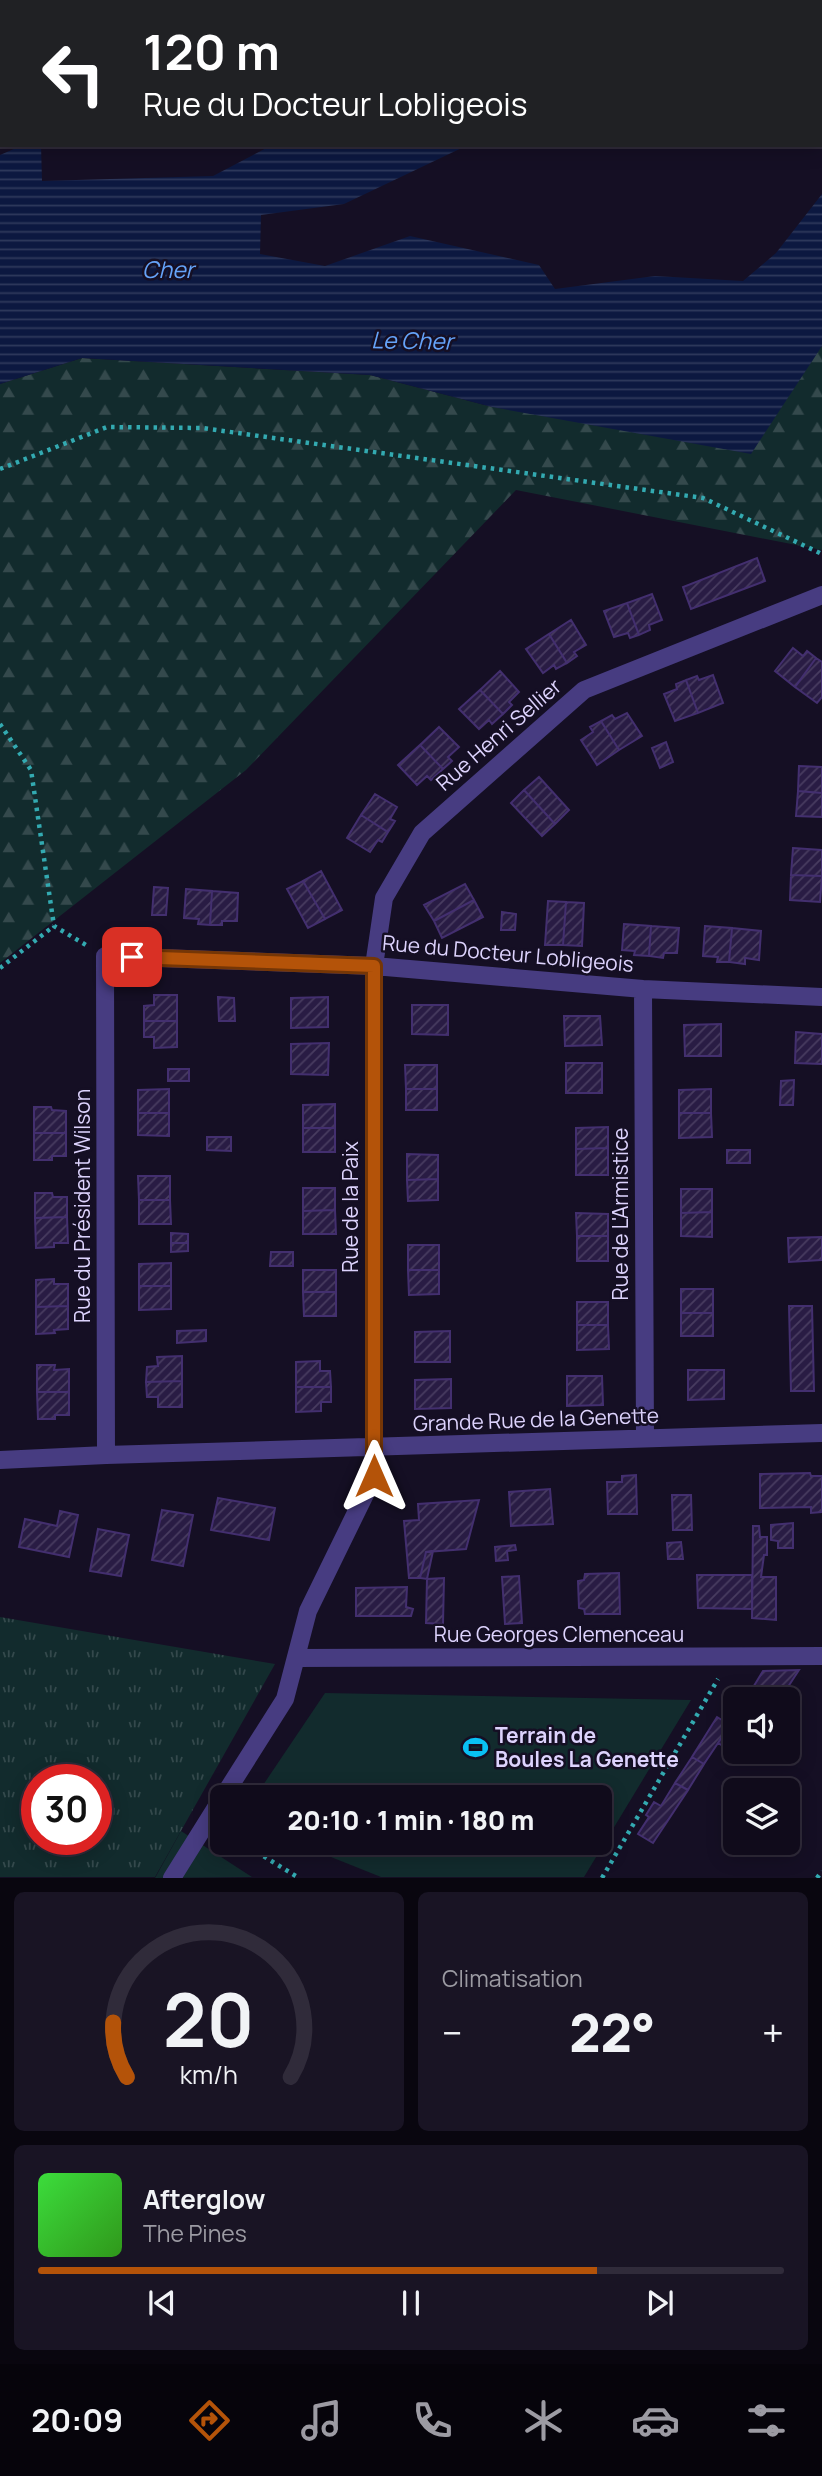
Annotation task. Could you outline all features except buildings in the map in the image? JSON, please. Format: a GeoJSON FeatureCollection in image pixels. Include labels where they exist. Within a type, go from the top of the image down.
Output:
{"type":"FeatureCollection","features":[{"type":"Feature","properties":{"kind":"street","name":"Rue Henri Sellier"},"geometry":{"type":"LineString","coordinates":[[374,966],[384,898],[422,833],[584,690],[822,595]]}},
{"type":"Feature","properties":{"kind":"street","name":"Rue du Docteur Lobligeois"},"geometry":{"type":"LineString","coordinates":[[105,956],[374,966],[643,989],[822,996]]}},
{"type":"Feature","properties":{"kind":"street","name":"Rue du Président Wilson"},"geometry":{"type":"LineString","coordinates":[[105,956],[106,1455]]}},
{"type":"Feature","properties":{"kind":"street","name":"Rue de la Paix"},"geometry":{"type":"LineString","coordinates":[[231,1785],[285,1699],[308,1611],[374,1476],[374,966]]}},
{"type":"Feature","properties":{"kind":"street","name":"Rue de L'Armistice"},"geometry":{"type":"LineString","coordinates":[[643,989],[645,1438]]}},
{"type":"Feature","properties":{"kind":"street","name":"Grande Rue de la Genette"},"geometry":{"type":"LineString","coordinates":[[0,1461],[106,1455],[822,1433]]}},
{"type":"Feature","properties":{"kind":"street","name":"Rue Georges Clemenceau"},"geometry":{"type":"LineString","coordinates":[[296,1658],[822,1656]]}},
{"type":"Feature","properties":{"kind":"street","name":"Rue de la Paix"},"geometry":{"type":"LineString","coordinates":[[172,1878],[210,1818]]}},
{"type":"Feature","properties":{"kind":"path"},"geometry":{"type":"LineString","coordinates":[[0,469],[107,427],[202,428],[703,498],[822,554]]}},
{"type":"Feature","properties":{"kind":"path"},"geometry":{"type":"LineString","coordinates":[[0,724],[31,770],[54,926]]}},
{"type":"Feature","properties":{"kind":"path"},"geometry":{"type":"LineString","coordinates":[[54,926],[105,956]]}},
{"type":"Feature","properties":{"kind":"path"},"geometry":{"type":"LineString","coordinates":[[0,968],[54,926]]}},
{"type":"Feature","properties":{"kind":"path"},"geometry":{"type":"LineString","coordinates":[[602,1878],[731,1657]]}},
{"type":"Feature","properties":{"kind":"path"},"geometry":{"type":"LineString","coordinates":[[262,1855],[299,1878]]}},
{"type":"Feature","properties":{"kind":"path"},"geometry":{"type":"LineString","coordinates":[[817,1878],[822,1871]]}},
{"type":"Feature","properties":{"kind":"green space"},"geometry":{"type":"Polygon","coordinates":[[[822,346],[822,550],[516,490],[246,770],[0,963],[0,384],[82,358],[370,375],[492,407],[822,346]]]}},
{"type":"Feature","properties":{"kind":"green space"},"geometry":{"type":"Polygon","coordinates":[[[0,1617],[275,1664],[155,1877],[0,1877],[0,1617]]]}},
{"type":"Feature","properties":{"kind":"green space","name":"Terrain de Boules La Genette"},"geometry":{"type":"Polygon","coordinates":[[[325,1693],[691,1700],[612,1831],[612,1785],[263,1785],[325,1693]]]}},
{"type":"Feature","properties":{"kind":"green space"},"geometry":{"type":"Polygon","coordinates":[[[181,1831],[210,1850],[210,1855],[218,1855],[252,1877],[155,1878],[181,1831]]]}},
{"type":"Feature","properties":{"kind":"green space","name":"Terrain de Boules La Genette"},"geometry":{"type":"Polygon","coordinates":[[[326,1855],[597,1855],[584,1877],[381,1877],[326,1855]]]}},
{"type":"Feature","properties":{"kind":"water","name":"Cher"},"geometry":{"type":"Polygon","coordinates":[[[18,147],[41,147],[42,181],[213,176],[268,147],[464,147],[344,204],[261,215],[260,254],[325,266],[410,236],[539,265],[555,289],[655,276],[743,281],[776,253],[822,194],[822,346],[751,454],[492,407],[370,375],[82,358],[0,384],[0,155],[18,147]]]}},
{"type":"Feature","properties":{"kind":"place","name":"Terrain de Boules La Genette"},"geometry":{"type":"Point","coordinates":[475,1748]}},
{"type":"Feature","properties":{"kind":"route"},"geometry":{"type":"LineString","coordinates":[[132,957],[374,966],[374,1476]]}},
{"type":"Feature","properties":{"kind":"water label","name":"Le Cher"},"geometry":{"type":"Point","coordinates":[412,341]}}]}
